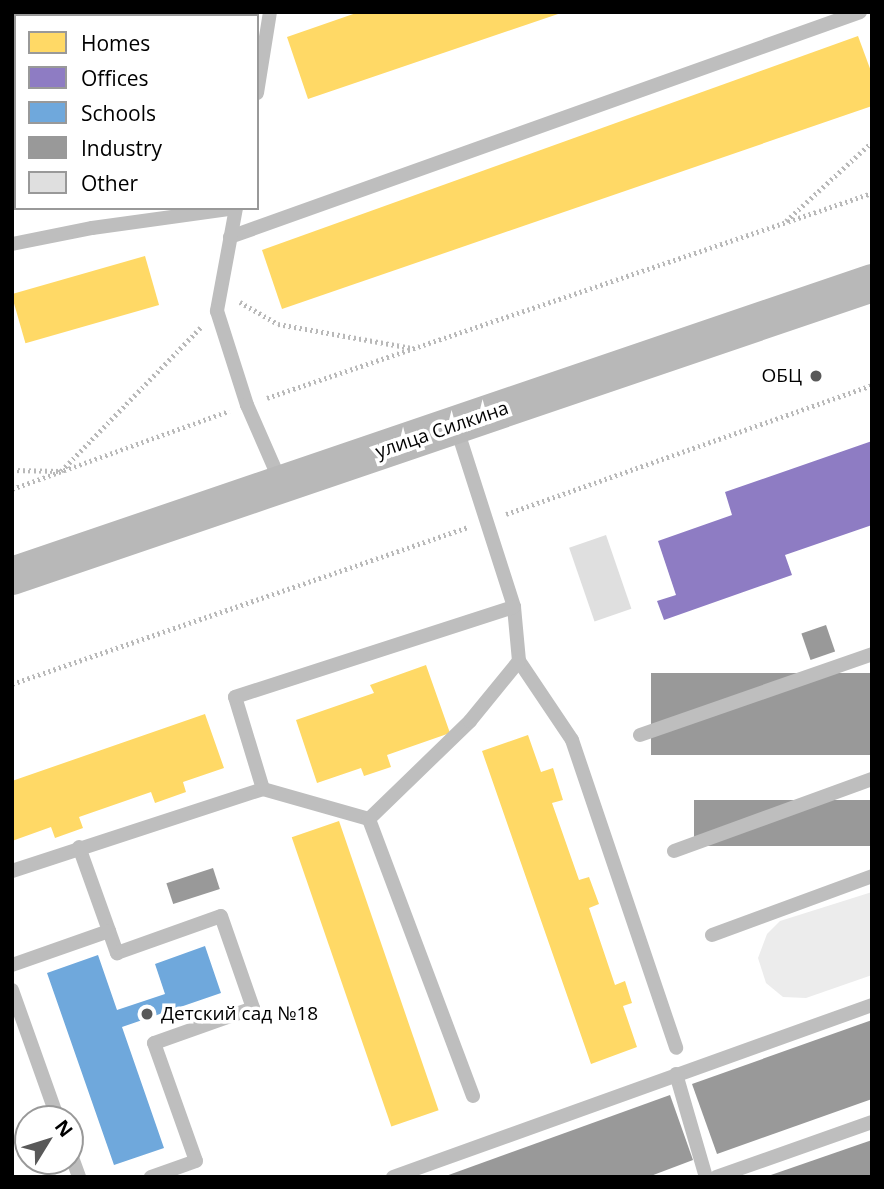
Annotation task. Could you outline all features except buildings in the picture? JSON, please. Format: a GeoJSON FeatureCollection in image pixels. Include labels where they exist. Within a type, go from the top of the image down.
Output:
{"type":"FeatureCollection","features":[{"type":"Feature","properties":{"kind":"main road","name":"улица Силкина"},"geometry":{"type":"LineString","coordinates":[[12,576],[872,283]]}},
{"type":"Feature","properties":{"kind":"lane"},"geometry":{"type":"LineString","coordinates":[[259,81],[270,12]]}},
{"type":"Feature","properties":{"kind":"lane"},"geometry":{"type":"LineString","coordinates":[[230,236],[860,12]]}},
{"type":"Feature","properties":{"kind":"lane"},"geometry":{"type":"LineString","coordinates":[[12,244],[224,210]]}},
{"type":"Feature","properties":{"kind":"lane"},"geometry":{"type":"LineString","coordinates":[[236,210],[217,311],[247,405],[281,485]]}},
{"type":"Feature","properties":{"kind":"lane"},"geometry":{"type":"LineString","coordinates":[[455,425],[514,607],[519,661],[572,740],[676,1048]]}},
{"type":"Feature","properties":{"kind":"lane"},"geometry":{"type":"LineString","coordinates":[[263,789],[235,697],[514,607]]}},
{"type":"Feature","properties":{"kind":"lane"},"geometry":{"type":"LineString","coordinates":[[640,735],[872,654]]}},
{"type":"Feature","properties":{"kind":"lane"},"geometry":{"type":"LineString","coordinates":[[369,819],[470,721],[519,661]]}},
{"type":"Feature","properties":{"kind":"lane"},"geometry":{"type":"LineString","coordinates":[[674,851],[872,779]]}},
{"type":"Feature","properties":{"kind":"lane"},"geometry":{"type":"LineString","coordinates":[[12,871],[263,789],[369,819]]}},
{"type":"Feature","properties":{"kind":"lane"},"geometry":{"type":"LineString","coordinates":[[369,819],[473,1096]]}},
{"type":"Feature","properties":{"kind":"lane"},"geometry":{"type":"LineString","coordinates":[[79,847],[117,953],[221,916],[253,1008],[154,1044],[196,1161],[151,1177]]}},
{"type":"Feature","properties":{"kind":"lane"},"geometry":{"type":"LineString","coordinates":[[712,935],[872,876]]}},
{"type":"Feature","properties":{"kind":"lane"},"geometry":{"type":"LineString","coordinates":[[12,965],[109,931]]}},
{"type":"Feature","properties":{"kind":"lane"},"geometry":{"type":"LineString","coordinates":[[12,990],[53,1105]]}},
{"type":"Feature","properties":{"kind":"lane"},"geometry":{"type":"LineString","coordinates":[[393,1177],[872,1004]]}},
{"type":"Feature","properties":{"kind":"lane"},"geometry":{"type":"LineString","coordinates":[[676,1074],[706,1177]]}},
{"type":"Feature","properties":{"kind":"lane"},"geometry":{"type":"LineString","coordinates":[[716,1177],[872,1122]]}},
{"type":"Feature","properties":{"kind":"path"},"geometry":{"type":"LineString","coordinates":[[783,223],[872,142]]}},
{"type":"Feature","properties":{"kind":"path"},"geometry":{"type":"LineString","coordinates":[[12,488],[247,405],[872,193]]}},
{"type":"Feature","properties":{"kind":"path"},"geometry":{"type":"LineString","coordinates":[[220,291],[278,324],[413,349]]}},
{"type":"Feature","properties":{"kind":"path"},"geometry":{"type":"LineString","coordinates":[[12,470],[61,471],[217,311]]}},
{"type":"Feature","properties":{"kind":"path"},"geometry":{"type":"LineString","coordinates":[[12,684],[872,385]]}},
{"type":"Feature","properties":{"kind":"shaded area"},"geometry":{"type":"Polygon","coordinates":[[[872,892],[872,975],[806,998],[783,997],[766,983],[758,958],[767,934],[780,921],[872,892]]]}},
{"type":"Feature","properties":{"kind":"place","name":"ОБЦ"},"geometry":{"type":"Point","coordinates":[816,376]}},
{"type":"Feature","properties":{"kind":"place","name":"Детский сад №18"},"geometry":{"type":"Point","coordinates":[147,1014]}}]}
